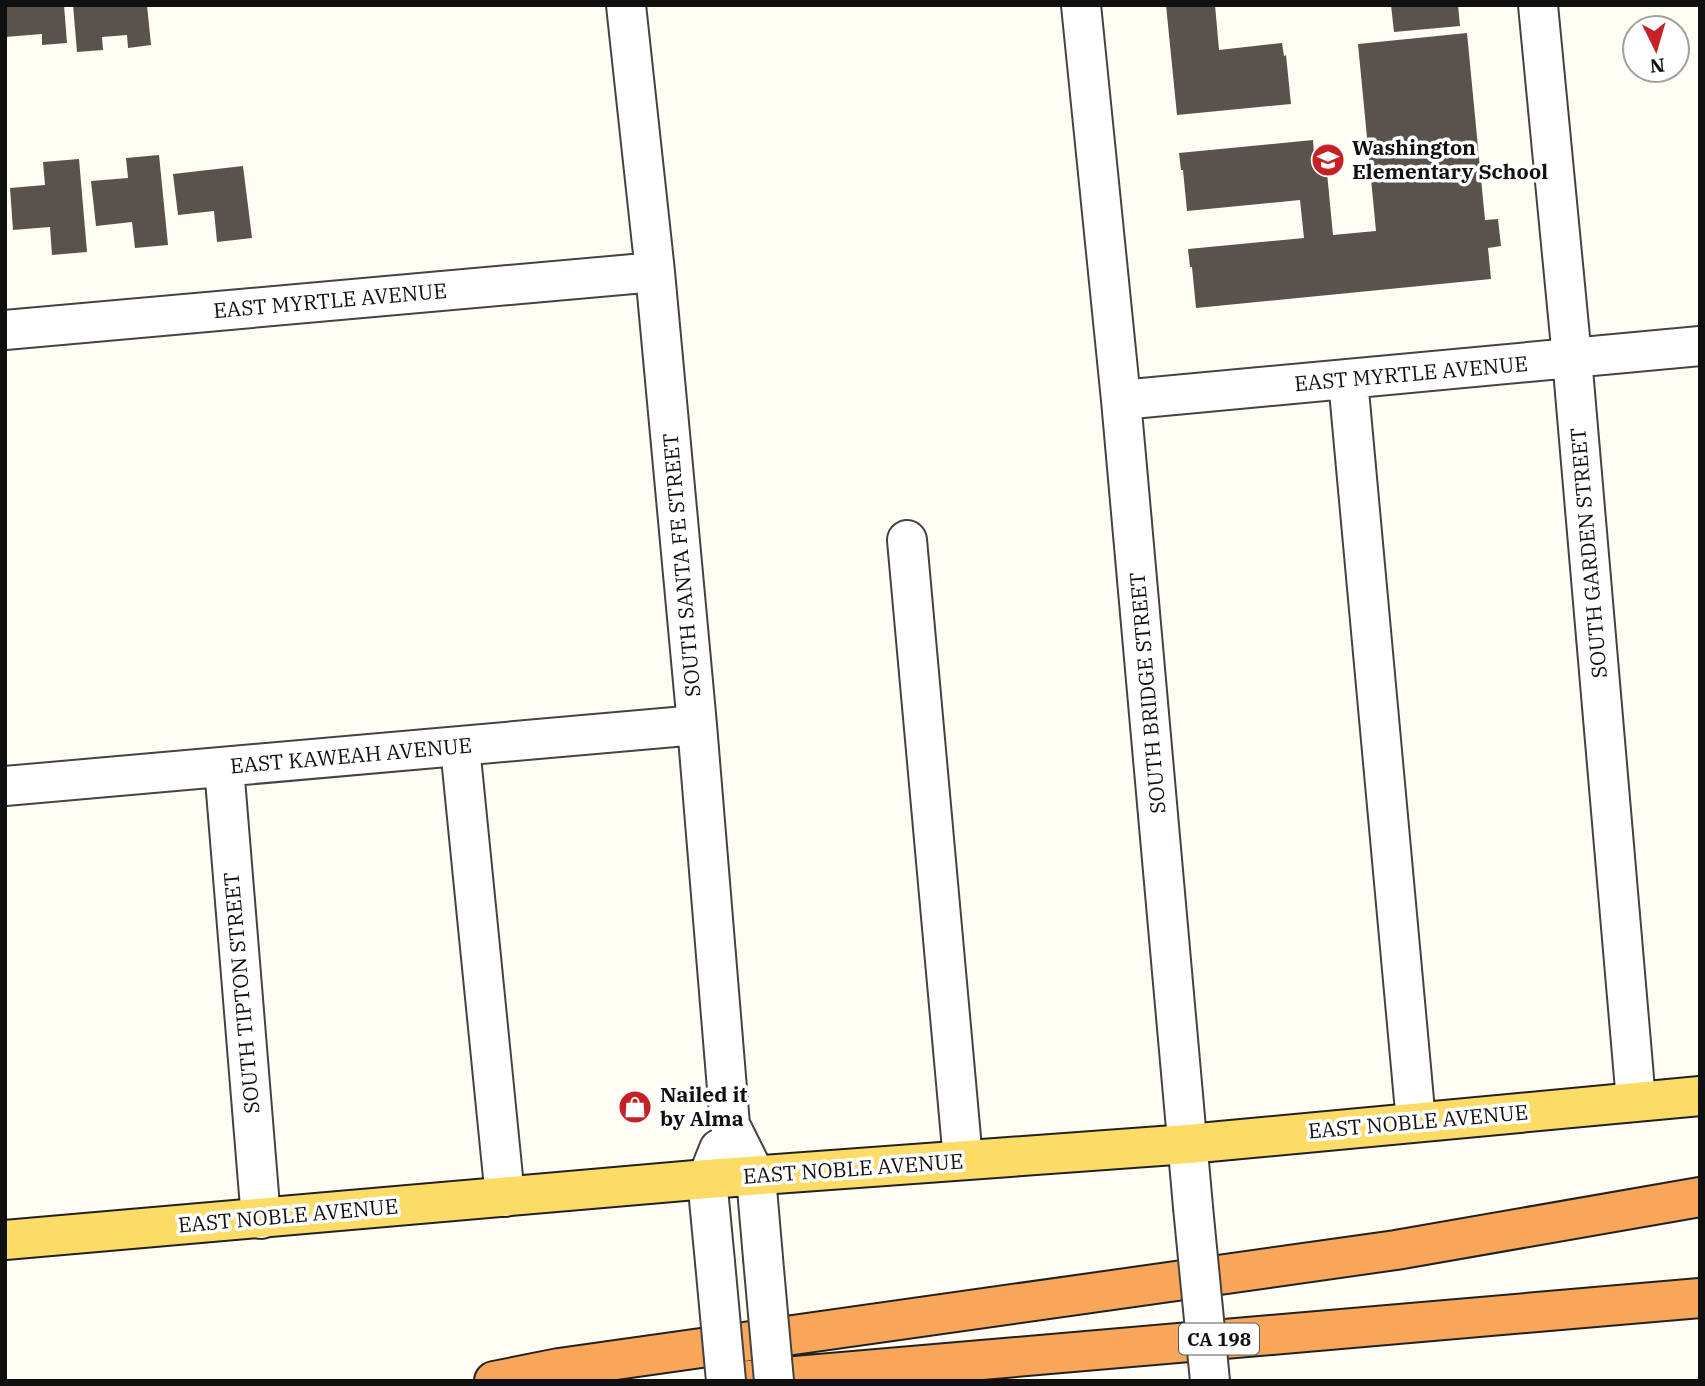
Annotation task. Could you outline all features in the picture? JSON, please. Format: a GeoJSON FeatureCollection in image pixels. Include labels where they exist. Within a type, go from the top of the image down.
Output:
{"type":"FeatureCollection","features":[{"type":"Feature","properties":{"kind":"highway"},"geometry":{"type":"LineString","coordinates":[[494,1381],[573,1366],[1396,1250],[1700,1197]]}},
{"type":"Feature","properties":{"kind":"highway","name":"CA 198"},"geometry":{"type":"LineString","coordinates":[[738,1381],[1700,1298]]}},
{"type":"Feature","properties":{"kind":"main road","name":"EAST NOBLE AVENUE"},"geometry":{"type":"LineString","coordinates":[[5,1240],[707,1180],[1188,1144],[1700,1096]]}},
{"type":"Feature","properties":{"kind":"street","name":"SOUTH SANTA FE STREET"},"geometry":{"type":"LineString","coordinates":[[626,5],[655,272],[730,1125],[756,1177],[774,1381]]}},
{"type":"Feature","properties":{"kind":"street","name":"SOUTH BRIDGE STREET"},"geometry":{"type":"LineString","coordinates":[[1081,5],[1121,400],[1210,1381]]}},
{"type":"Feature","properties":{"kind":"street","name":"SOUTH GARDEN STREET"},"geometry":{"type":"LineString","coordinates":[[1538,5],[1572,358],[1636,1101]]}},
{"type":"Feature","properties":{"kind":"street","name":"EAST MYRTLE AVENUE"},"geometry":{"type":"LineString","coordinates":[[5,330],[655,272]]}},
{"type":"Feature","properties":{"kind":"street","name":"EAST MYRTLE AVENUE"},"geometry":{"type":"LineString","coordinates":[[1121,400],[1700,346]]}},
{"type":"Feature","properties":{"kind":"street"},"geometry":{"type":"LineString","coordinates":[[1348,380],[1416,1122]]}},
{"type":"Feature","properties":{"kind":"street"},"geometry":{"type":"LineString","coordinates":[[907,540],[963,1160]]}},
{"type":"Feature","properties":{"kind":"street","name":"EAST KAWEAH AVENUE"},"geometry":{"type":"LineString","coordinates":[[5,786],[696,725]]}},
{"type":"Feature","properties":{"kind":"street"},"geometry":{"type":"LineString","coordinates":[[460,747],[505,1197]]}},
{"type":"Feature","properties":{"kind":"street","name":"SOUTH TIPTON STREET"},"geometry":{"type":"LineString","coordinates":[[224,767],[261,1219]]}},
{"type":"Feature","properties":{"kind":"street","name":"SOUTH SANTA FE STREET"},"geometry":{"type":"LineString","coordinates":[[726,1381],[707,1180],[730,1125]]}},
{"type":"Feature","properties":{"kind":"building"},"geometry":{"type":"Polygon","coordinates":[[[5,5],[64,5],[67,43],[42,45],[42,34],[5,37],[5,5]]]}},
{"type":"Feature","properties":{"kind":"building"},"geometry":{"type":"Polygon","coordinates":[[[73,5],[147,5],[151,45],[128,48],[127,35],[102,37],[103,50],[77,52],[73,5]]]}},
{"type":"Feature","properties":{"kind":"building"},"geometry":{"type":"Polygon","coordinates":[[[1166,5],[1215,5],[1219,50],[1282,43],[1284,56],[1286,55],[1291,104],[1177,115],[1166,5]]]}},
{"type":"Feature","properties":{"kind":"building"},"geometry":{"type":"Polygon","coordinates":[[[1391,5],[1458,5],[1460,26],[1394,32],[1391,5]]]}},
{"type":"Feature","properties":{"kind":"building"},"geometry":{"type":"Polygon","coordinates":[[[1467,33],[1485,220],[1498,219],[1501,246],[1488,248],[1491,279],[1196,308],[1188,249],[1304,238],[1300,200],[1187,211],[1179,153],[1313,140],[1314,153],[1325,152],[1333,235],[1376,231],[1358,44],[1467,33]]]}},
{"type":"Feature","properties":{"kind":"building"},"geometry":{"type":"Polygon","coordinates":[[[159,155],[168,245],[135,248],[132,222],[96,226],[91,181],[128,178],[126,158],[159,155]]]}},
{"type":"Feature","properties":{"kind":"building"},"geometry":{"type":"Polygon","coordinates":[[[79,159],[87,252],[52,255],[50,227],[13,230],[10,188],[45,185],[43,162],[79,159]]]}},
{"type":"Feature","properties":{"kind":"building"},"geometry":{"type":"Polygon","coordinates":[[[243,166],[252,238],[217,242],[214,211],[178,215],[173,174],[243,166]]]}},
{"type":"Feature","properties":{"kind":"place","name":"Washington Elementary School"},"geometry":{"type":"Point","coordinates":[1328,160]}},
{"type":"Feature","properties":{"kind":"place","name":"Nailed it by Alma"},"geometry":{"type":"Point","coordinates":[635,1107]}}]}
